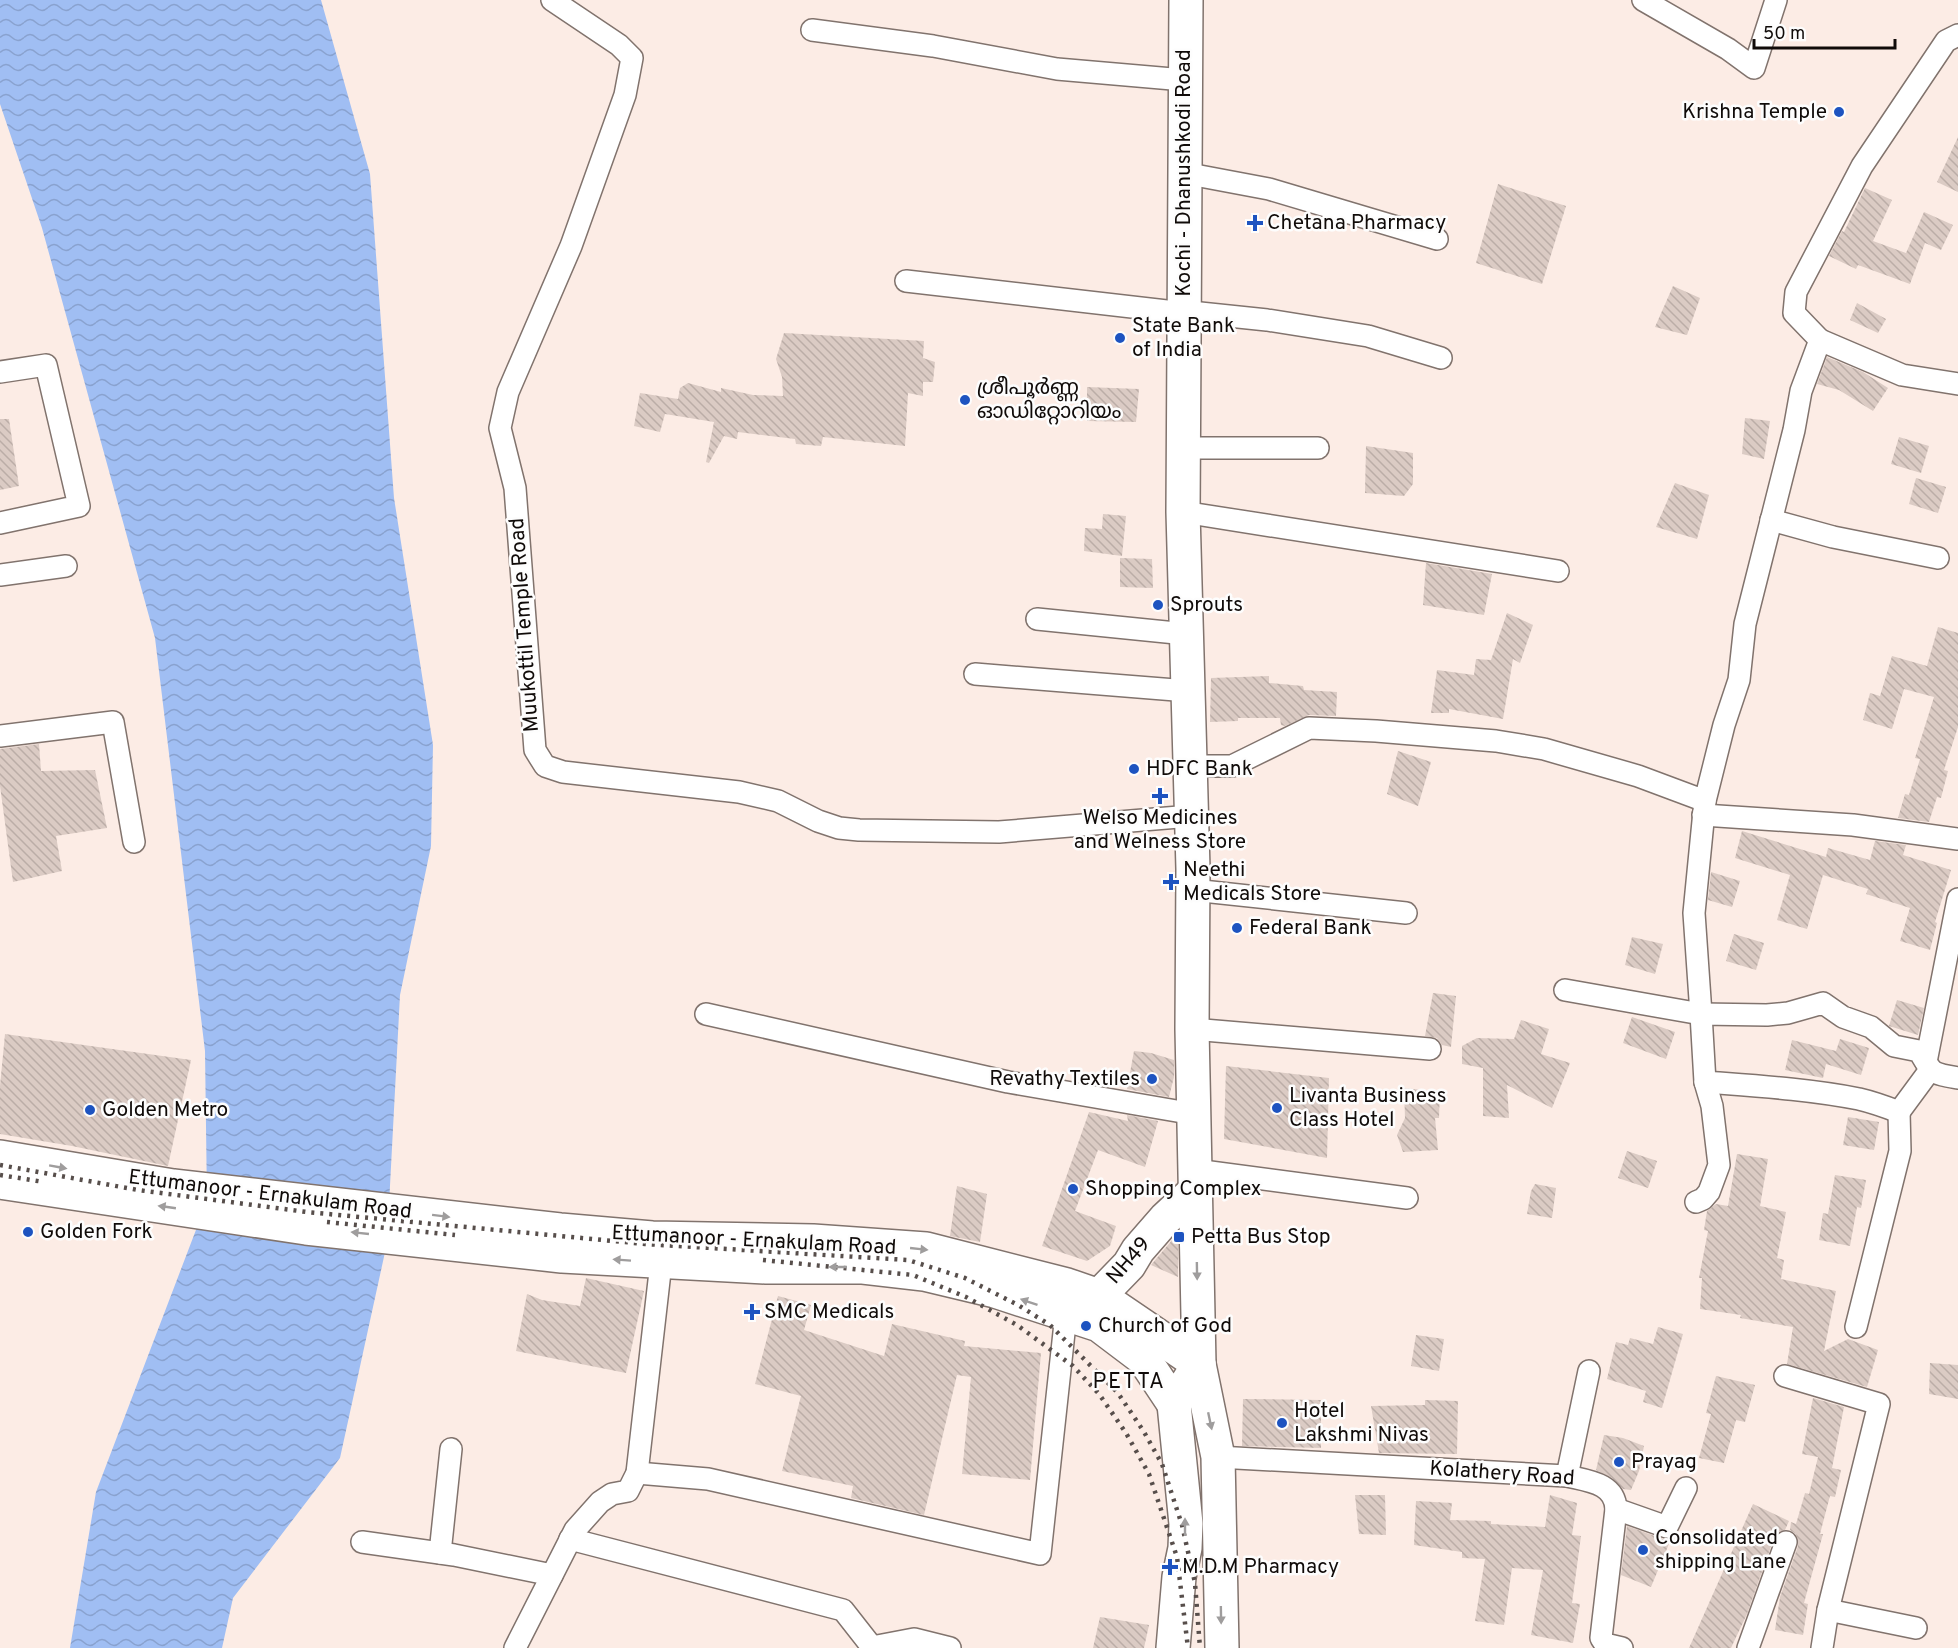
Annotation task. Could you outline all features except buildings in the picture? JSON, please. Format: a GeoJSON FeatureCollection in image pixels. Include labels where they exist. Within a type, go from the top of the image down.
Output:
{"type":"FeatureCollection","features":[{"type":"Feature","properties":{"kind":"main road","name":"Kochi - Dhanushkodi Road"},"geometry":{"type":"LineString","coordinates":[[1186,0],[1183,512],[1193,890],[1194,1114],[1189,1189],[1199,1364]]}},
{"type":"Feature","properties":{"kind":"main road","name":"Ettumanoor - Ernakulam Road"},"geometry":{"type":"LineString","coordinates":[[0,1157],[133,1191],[561,1243],[652,1238],[822,1242],[926,1249],[1067,1285],[1084,1310],[1199,1364]]}},
{"type":"Feature","properties":{"kind":"main road"},"geometry":{"type":"LineString","coordinates":[[0,1182],[133,1191]]}},
{"type":"Feature","properties":{"kind":"main road","name":"NH49"},"geometry":{"type":"LineString","coordinates":[[1084,1310],[1129,1265],[1138,1250],[1189,1189]]}},
{"type":"Feature","properties":{"kind":"main road"},"geometry":{"type":"LineString","coordinates":[[561,1243],[661,1263],[766,1267],[863,1267],[924,1274],[1084,1310],[1099,1325],[1144,1359],[1174,1404],[1186,1524],[1173,1648]]}},
{"type":"Feature","properties":{"kind":"main road"},"geometry":{"type":"LineString","coordinates":[[1174,1404],[1199,1364]]}},
{"type":"Feature","properties":{"kind":"main road"},"geometry":{"type":"LineString","coordinates":[[1199,1364],[1218,1457],[1222,1648]]}},
{"type":"Feature","properties":{"kind":"street","name":"Muukottil Temple Road"},"geometry":{"type":"LineString","coordinates":[[552,0],[619,45],[632,58],[625,95],[571,246],[508,392],[500,428],[515,488],[535,750],[545,766],[563,772],[603,778],[739,792],[778,801],[818,821],[839,828],[859,830],[999,832],[1191,816]]}},
{"type":"Feature","properties":{"kind":"street"},"geometry":{"type":"LineString","coordinates":[[1643,0],[1728,49],[1754,68],[1776,0]]}},
{"type":"Feature","properties":{"kind":"street"},"geometry":{"type":"LineString","coordinates":[[812,30],[933,46],[1057,69],[1184,80]]}},
{"type":"Feature","properties":{"kind":"street"},"geometry":{"type":"LineString","coordinates":[[1958,35],[1946,41],[1862,166],[1796,292],[1794,313],[1821,340],[1902,375],[1958,384]]}},
{"type":"Feature","properties":{"kind":"street"},"geometry":{"type":"LineString","coordinates":[[1184,173],[1269,189],[1437,239]]}},
{"type":"Feature","properties":{"kind":"street"},"geometry":{"type":"LineString","coordinates":[[906,280],[1184,313],[1267,320],[1368,336],[1441,358]]}},
{"type":"Feature","properties":{"kind":"street"},"geometry":{"type":"LineString","coordinates":[[1696,1202],[1703,1199],[1709,1192],[1719,1165],[1712,1106],[1705,1082],[1694,913],[1704,808],[1724,725],[1739,680],[1745,624],[1802,391],[1821,340]]}},
{"type":"Feature","properties":{"kind":"street"},"geometry":{"type":"LineString","coordinates":[[0,372],[46,365],[79,506],[0,523]]}},
{"type":"Feature","properties":{"kind":"street"},"geometry":{"type":"LineString","coordinates":[[1183,447],[1318,448]]}},
{"type":"Feature","properties":{"kind":"street"},"geometry":{"type":"LineString","coordinates":[[1183,512],[1558,571]]}},
{"type":"Feature","properties":{"kind":"street"},"geometry":{"type":"LineString","coordinates":[[1771,520],[1833,537],[1938,558]]}},
{"type":"Feature","properties":{"kind":"street"},"geometry":{"type":"LineString","coordinates":[[0,575],[66,566]]}},
{"type":"Feature","properties":{"kind":"street"},"geometry":{"type":"LineString","coordinates":[[1037,619],[1186,634]]}},
{"type":"Feature","properties":{"kind":"street"},"geometry":{"type":"LineString","coordinates":[[975,674],[1188,691]]}},
{"type":"Feature","properties":{"kind":"street"},"geometry":{"type":"LineString","coordinates":[[0,736],[113,722],[134,842]]}},
{"type":"Feature","properties":{"kind":"street"},"geometry":{"type":"LineString","coordinates":[[1190,766],[1232,766],[1309,728],[1496,741],[1544,749],[1638,776],[1704,808],[1958,839]]}},
{"type":"Feature","properties":{"kind":"street"},"geometry":{"type":"LineString","coordinates":[[1193,890],[1406,914]]}},
{"type":"Feature","properties":{"kind":"street"},"geometry":{"type":"LineString","coordinates":[[1856,1327],[1900,1151],[1899,1112],[1928,1066],[1958,899]]}},
{"type":"Feature","properties":{"kind":"street"},"geometry":{"type":"LineString","coordinates":[[1565,990],[1701,1014],[1767,1015],[1788,1013],[1823,1004],[1843,1017],[1871,1027],[1894,1046],[1919,1051],[1935,1074],[1958,1078]]}},
{"type":"Feature","properties":{"kind":"street"},"geometry":{"type":"LineString","coordinates":[[706,1014],[1008,1082],[1194,1114]]}},
{"type":"Feature","properties":{"kind":"street"},"geometry":{"type":"LineString","coordinates":[[1192,1029],[1430,1049]]}},
{"type":"Feature","properties":{"kind":"street"},"geometry":{"type":"LineString","coordinates":[[1705,1082],[1785,1088],[1860,1099],[1899,1112]]}},
{"type":"Feature","properties":{"kind":"street"},"geometry":{"type":"LineString","coordinates":[[1189,1189],[1407,1198]]}},
{"type":"Feature","properties":{"kind":"street"},"geometry":{"type":"LineString","coordinates":[[515,1648],[575,1530],[600,1502],[612,1494],[628,1491],[637,1473],[661,1263]]}},
{"type":"Feature","properties":{"kind":"street"},"geometry":{"type":"LineString","coordinates":[[637,1473],[708,1479],[1040,1554],[1084,1310]]}},
{"type":"Feature","properties":{"kind":"street"},"geometry":{"type":"LineString","coordinates":[[1567,1476],[1589,1371]]}},
{"type":"Feature","properties":{"kind":"street"},"geometry":{"type":"LineString","coordinates":[[1785,1376],[1879,1404],[1828,1610],[1822,1648]]}},
{"type":"Feature","properties":{"kind":"street"},"geometry":{"type":"LineString","coordinates":[[440,1553],[451,1449]]}},
{"type":"Feature","properties":{"kind":"street","name":"Kolathery Road"},"geometry":{"type":"LineString","coordinates":[[1218,1457],[1567,1476],[1606,1488],[1616,1501],[1616,1509]]}},
{"type":"Feature","properties":{"kind":"street"},"geometry":{"type":"LineString","coordinates":[[1622,1648],[1605,1644],[1601,1638],[1616,1509],[1667,1527],[1686,1488]]}},
{"type":"Feature","properties":{"kind":"street"},"geometry":{"type":"LineString","coordinates":[[570,1539],[843,1610],[872,1647],[914,1639],[950,1648]]}},
{"type":"Feature","properties":{"kind":"street"},"geometry":{"type":"LineString","coordinates":[[362,1542],[440,1553],[552,1575]]}},
{"type":"Feature","properties":{"kind":"street"},"geometry":{"type":"LineString","coordinates":[[1748,1648],[1786,1542]]}},
{"type":"Feature","properties":{"kind":"street"},"geometry":{"type":"LineString","coordinates":[[1828,1610],[1916,1628]]}},
{"type":"Feature","properties":{"kind":"water"},"geometry":{"type":"Polygon","coordinates":[[[0,0],[321,0],[370,174],[394,498],[433,745],[431,846],[400,995],[387,1243],[340,1458],[233,1598],[222,1648],[70,1648],[96,1492],[207,1201],[205,1051],[155,638],[42,228],[0,104],[0,0]]]}},
{"type":"Feature","properties":{"kind":"railway"},"geometry":{"type":"LineString","coordinates":[[0,1165],[138,1190],[307,1212],[645,1244],[908,1260],[965,1278],[1018,1305],[1050,1325],[1118,1393],[1144,1432],[1162,1464],[1182,1525],[1195,1583],[1200,1648]]}},
{"type":"Feature","properties":{"kind":"railway"},"geometry":{"type":"LineString","coordinates":[[0,1175],[44,1182]]}},
{"type":"Feature","properties":{"kind":"railway"},"geometry":{"type":"LineString","coordinates":[[327,1222],[455,1235]]}},
{"type":"Feature","properties":{"kind":"railway"},"geometry":{"type":"LineString","coordinates":[[763,1260],[913,1275],[966,1297],[1017,1325],[1073,1366],[1099,1394],[1126,1433],[1149,1474],[1177,1557],[1188,1648]]}},
{"type":"Feature","properties":{"kind":"place","name":"Krishna Temple"},"geometry":{"type":"Point","coordinates":[1839,112]}},
{"type":"Feature","properties":{"kind":"place","name":"Chetana Pharmacy"},"geometry":{"type":"Point","coordinates":[1255,223]}},
{"type":"Feature","properties":{"kind":"place","name":"State Bank of India"},"geometry":{"type":"Point","coordinates":[1120,338]}},
{"type":"Feature","properties":{"kind":"place","name":"ശ്രീപൂർണ്ണ ഓഡിറ്റോറിയം"},"geometry":{"type":"Point","coordinates":[965,400]}},
{"type":"Feature","properties":{"kind":"place","name":"Sprouts"},"geometry":{"type":"Point","coordinates":[1158,605]}},
{"type":"Feature","properties":{"kind":"place","name":"HDFC Bank"},"geometry":{"type":"Point","coordinates":[1134,769]}},
{"type":"Feature","properties":{"kind":"place","name":"Welso Medicines and Welness Store"},"geometry":{"type":"Point","coordinates":[1160,796]}},
{"type":"Feature","properties":{"kind":"place","name":"Neethi Medicals Store"},"geometry":{"type":"Point","coordinates":[1171,882]}},
{"type":"Feature","properties":{"kind":"place","name":"Federal Bank"},"geometry":{"type":"Point","coordinates":[1237,928]}},
{"type":"Feature","properties":{"kind":"place","name":"Revathy Textiles"},"geometry":{"type":"Point","coordinates":[1152,1079]}},
{"type":"Feature","properties":{"kind":"place","name":"Livanta Business Class Hotel"},"geometry":{"type":"Point","coordinates":[1277,1108]}},
{"type":"Feature","properties":{"kind":"place","name":"Golden Metro"},"geometry":{"type":"Point","coordinates":[90,1110]}},
{"type":"Feature","properties":{"kind":"place","name":"Shopping Complex"},"geometry":{"type":"Point","coordinates":[1073,1189]}},
{"type":"Feature","properties":{"kind":"place","name":"Golden Fork"},"geometry":{"type":"Point","coordinates":[28,1232]}},
{"type":"Feature","properties":{"kind":"place","name":"Petta Bus Stop"},"geometry":{"type":"Point","coordinates":[1179,1237]}},
{"type":"Feature","properties":{"kind":"place","name":"SMC Medicals"},"geometry":{"type":"Point","coordinates":[752,1312]}},
{"type":"Feature","properties":{"kind":"place","name":"Church of God"},"geometry":{"type":"Point","coordinates":[1086,1326]}},
{"type":"Feature","properties":{"kind":"place","name":"Hotel Lakshmi Nivas"},"geometry":{"type":"Point","coordinates":[1282,1423]}},
{"type":"Feature","properties":{"kind":"place","name":"Prayag"},"geometry":{"type":"Point","coordinates":[1619,1462]}},
{"type":"Feature","properties":{"kind":"place","name":"Consolidated shipping Lane"},"geometry":{"type":"Point","coordinates":[1643,1550]}},
{"type":"Feature","properties":{"kind":"place","name":"M.D.M Pharmacy"},"geometry":{"type":"Point","coordinates":[1170,1567]}},
{"type":"Feature","properties":{"kind":"district","name":"PETTA"},"geometry":{"type":"Point","coordinates":[1129,1382]}}]}
